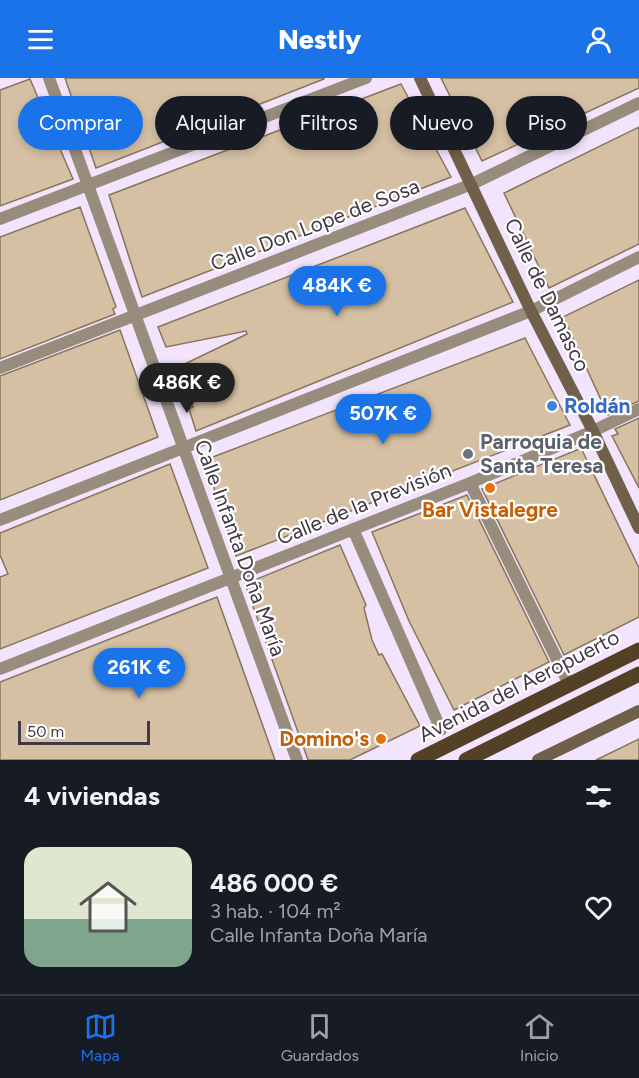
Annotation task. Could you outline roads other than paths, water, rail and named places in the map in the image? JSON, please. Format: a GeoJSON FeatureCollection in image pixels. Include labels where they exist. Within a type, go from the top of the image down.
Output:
{"type":"FeatureCollection","features":[{"type":"Feature","properties":{"kind":"main road","name":"Avenida del Aeropuerto"},"geometry":{"type":"LineString","coordinates":[[418,760],[639,650]]}},
{"type":"Feature","properties":{"kind":"main road","name":"Avenida del Aeropuerto"},"geometry":{"type":"LineString","coordinates":[[466,760],[639,674]]}},
{"type":"Feature","properties":{"kind":"street","name":"Calle Infanta Doña María"},"geometry":{"type":"LineString","coordinates":[[49,78],[297,760]]}},
{"type":"Feature","properties":{"kind":"street"},"geometry":{"type":"LineString","coordinates":[[0,219],[366,78]]}},
{"type":"Feature","properties":{"kind":"street","name":"Calle de Damasco"},"geometry":{"type":"LineString","coordinates":[[420,78],[531,311],[593,431],[639,528]]}},
{"type":"Feature","properties":{"kind":"street","name":"Calle Don Lope de Sosa"},"geometry":{"type":"LineString","coordinates":[[0,368],[472,184],[639,103]]}},
{"type":"Feature","properties":{"kind":"street"},"geometry":{"type":"LineString","coordinates":[[0,520],[531,311],[639,257]]}},
{"type":"Feature","properties":{"kind":"street","name":"Calle de la Previsión"},"geometry":{"type":"LineString","coordinates":[[0,669],[470,483],[639,409]]}},
{"type":"Feature","properties":{"kind":"street"},"geometry":{"type":"LineString","coordinates":[[470,483],[569,684]]}},
{"type":"Feature","properties":{"kind":"street"},"geometry":{"type":"LineString","coordinates":[[353,529],[441,729]]}},
{"type":"Feature","properties":{"kind":"street"},"geometry":{"type":"LineString","coordinates":[[538,760],[639,711]]}},
{"type":"Feature","properties":{"kind":"place","name":"Roldán"},"geometry":{"type":"Point","coordinates":[552,406]}},
{"type":"Feature","properties":{"kind":"place","name":"Parroquia de Santa Teresa"},"geometry":{"type":"Point","coordinates":[468,454]}},
{"type":"Feature","properties":{"kind":"place","name":"Bar Vistalegre"},"geometry":{"type":"Point","coordinates":[490,488]}},
{"type":"Feature","properties":{"kind":"place","name":"Domino's"},"geometry":{"type":"Point","coordinates":[381,739]}}]}
